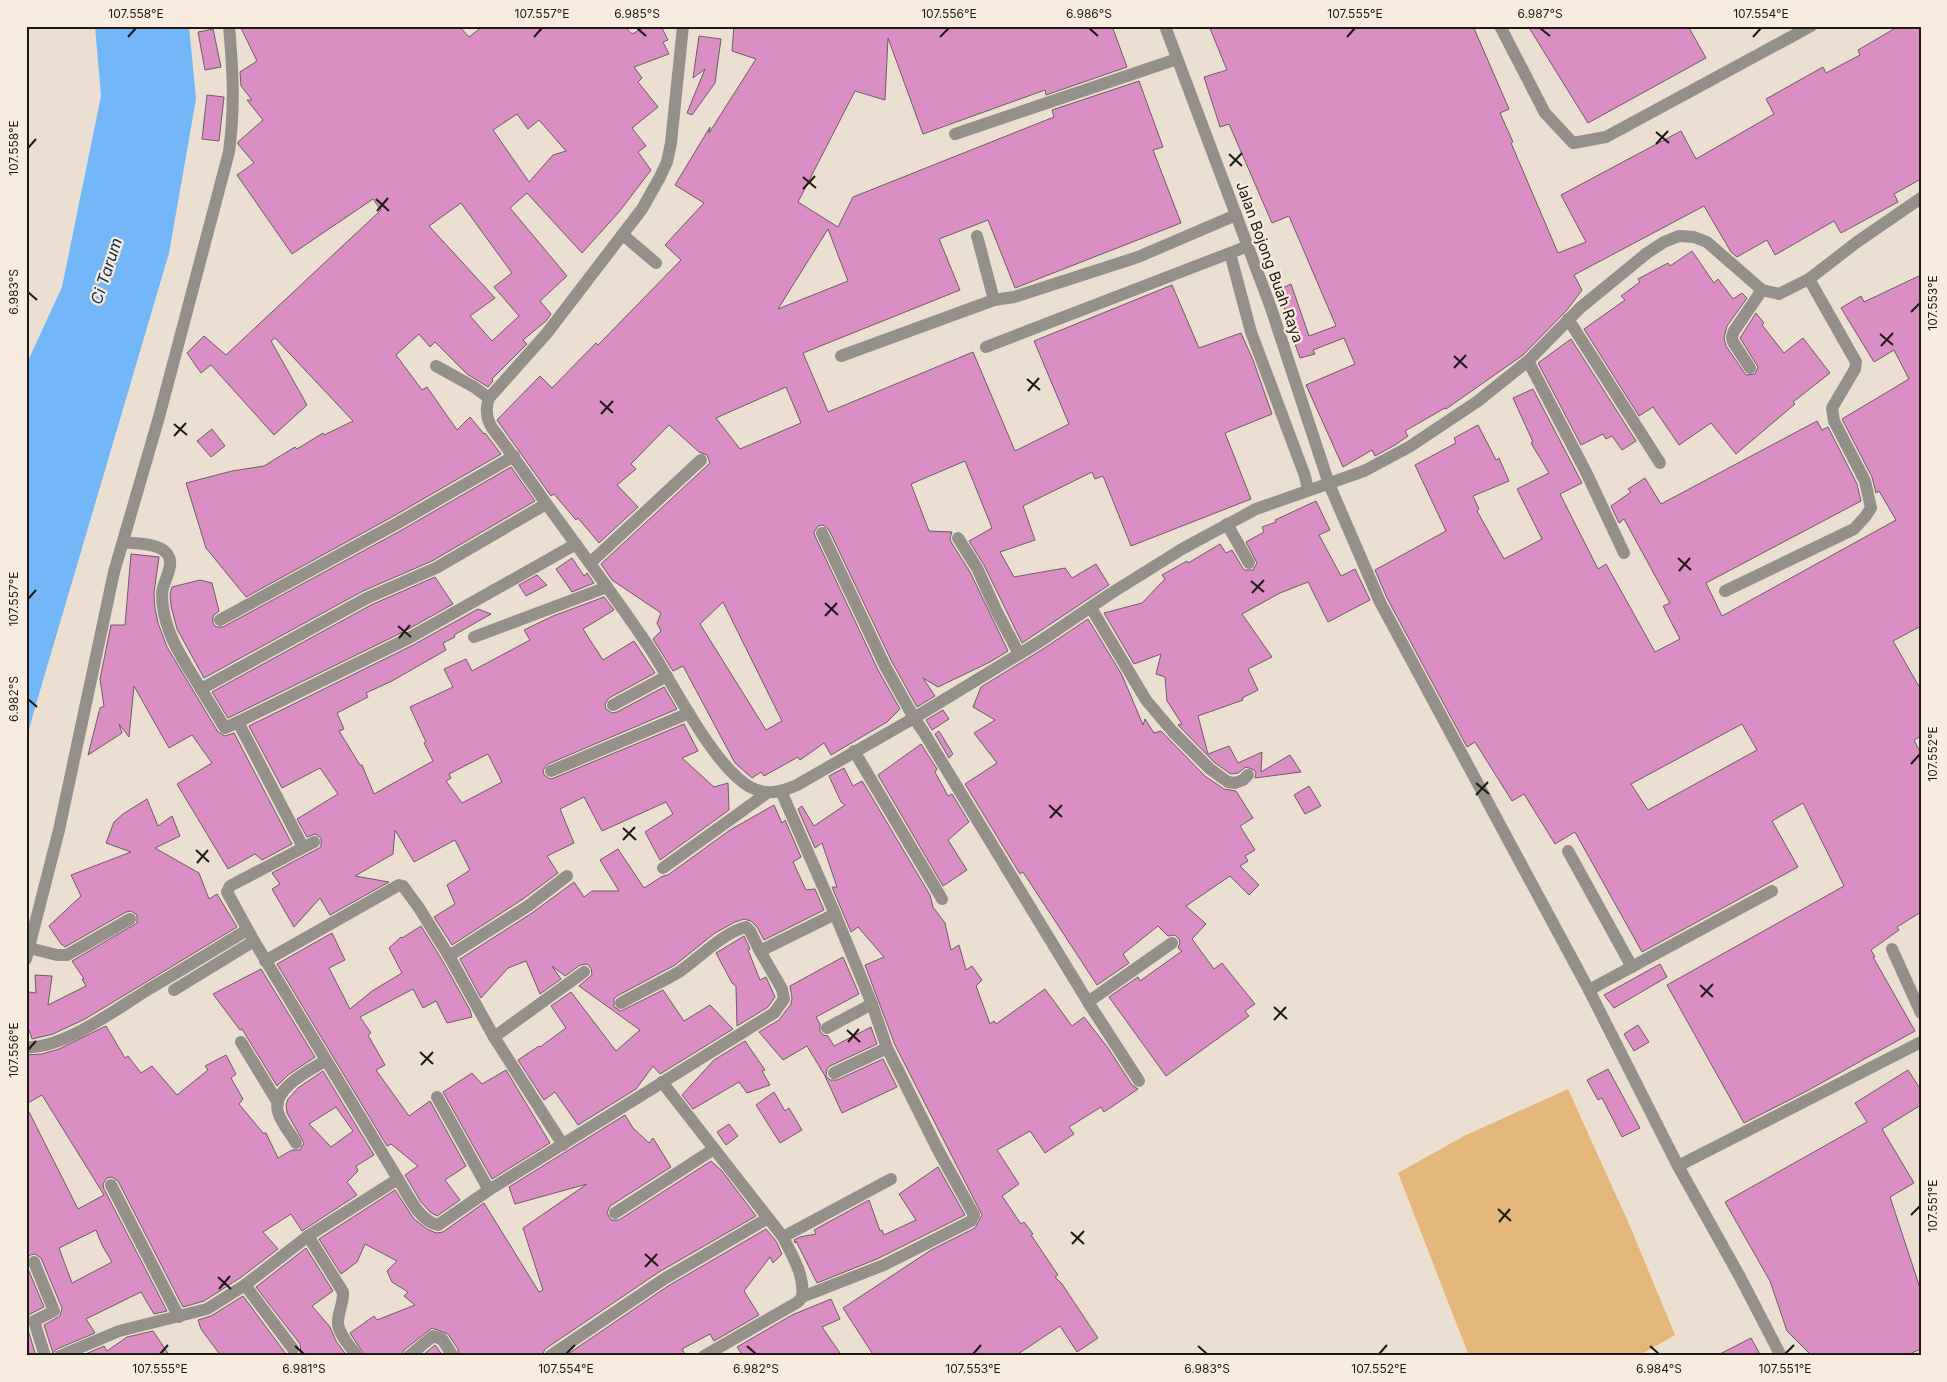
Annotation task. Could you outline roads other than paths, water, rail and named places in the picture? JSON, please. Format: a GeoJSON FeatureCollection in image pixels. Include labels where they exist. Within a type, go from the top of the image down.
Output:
{"type":"FeatureCollection","features":[{"type":"Feature","properties":{"kind":"street"},"geometry":{"type":"LineString","coordinates":[[130,919],[67,955],[28,954],[59,830],[114,572],[159,417],[229,152],[233,119],[234,83],[229,26]]}},
{"type":"Feature","properties":{"kind":"street"},"geometry":{"type":"LineString","coordinates":[[684,26],[671,143],[667,162],[642,209],[623,235],[547,333],[488,398],[486,408],[489,423],[608,587],[716,752],[733,774],[750,787],[767,793],[781,792],[797,785],[914,718],[1019,654],[1152,566],[1228,524],[1264,506],[1364,471],[1409,447],[1478,401],[1528,361],[1568,319],[1646,253],[1664,242],[1679,236],[1694,237],[1707,242],[1762,290],[1779,294],[1809,279],[1857,242],[1921,198]]}},
{"type":"Feature","properties":{"kind":"street","name":"Jalan Bojong Buah Raya"},"geometry":{"type":"LineString","coordinates":[[1165,26],[1271,308],[1329,484],[1380,602],[1589,990],[1678,1166],[1740,1277],[1781,1356]]}},
{"type":"Feature","properties":{"kind":"street"},"geometry":{"type":"LineString","coordinates":[[1500,26],[1545,113],[1573,143],[1606,137],[1811,26]]}},
{"type":"Feature","properties":{"kind":"street"},"geometry":{"type":"LineString","coordinates":[[955,134],[1177,59]]}},
{"type":"Feature","properties":{"kind":"street"},"geometry":{"type":"LineString","coordinates":[[841,356],[994,300],[1014,296],[1138,257],[1236,215]]}},
{"type":"Feature","properties":{"kind":"street"},"geometry":{"type":"LineString","coordinates":[[623,235],[656,263]]}},
{"type":"Feature","properties":{"kind":"street"},"geometry":{"type":"LineString","coordinates":[[977,236],[994,300]]}},
{"type":"Feature","properties":{"kind":"street"},"geometry":{"type":"LineString","coordinates":[[986,348],[1248,246]]}},
{"type":"Feature","properties":{"kind":"street"},"geometry":{"type":"LineString","coordinates":[[1230,253],[1251,332],[1305,476],[1308,490]]}},
{"type":"Feature","properties":{"kind":"street"},"geometry":{"type":"LineString","coordinates":[[1725,591],[1854,529],[1871,508],[1865,481],[1834,420],[1832,412],[1832,408],[1855,369],[1856,362],[1809,279]]}},
{"type":"Feature","properties":{"kind":"street"},"geometry":{"type":"LineString","coordinates":[[1750,368],[1733,342],[1732,337],[1762,290]]}},
{"type":"Feature","properties":{"kind":"street"},"geometry":{"type":"LineString","coordinates":[[1568,319],[1660,463]]}},
{"type":"Feature","properties":{"kind":"street"},"geometry":{"type":"LineString","coordinates":[[1528,361],[1586,472],[1624,553]]}},
{"type":"Feature","properties":{"kind":"street"},"geometry":{"type":"LineString","coordinates":[[436,366],[474,387],[488,398]]}},
{"type":"Feature","properties":{"kind":"street"},"geometry":{"type":"LineString","coordinates":[[220,620],[396,524],[514,456]]}},
{"type":"Feature","properties":{"kind":"street"},"geometry":{"type":"LineString","coordinates":[[590,563],[701,460]]}},
{"type":"Feature","properties":{"kind":"street"},"geometry":{"type":"LineString","coordinates":[[201,689],[367,598],[436,568],[546,504]]}},
{"type":"Feature","properties":{"kind":"street"},"geometry":{"type":"LineString","coordinates":[[1228,524],[1249,563]]}},
{"type":"Feature","properties":{"kind":"street"},"geometry":{"type":"LineString","coordinates":[[822,534],[885,666],[914,718],[1088,1002],[1140,1081]]}},
{"type":"Feature","properties":{"kind":"street"},"geometry":{"type":"LineString","coordinates":[[958,538],[977,568],[1019,654]]}},
{"type":"Feature","properties":{"kind":"street"},"geometry":{"type":"LineString","coordinates":[[123,542],[156,546],[169,557],[169,565],[161,593],[166,625],[172,642],[226,728],[409,638],[576,544]]}},
{"type":"Feature","properties":{"kind":"street"},"geometry":{"type":"LineString","coordinates":[[474,637],[608,587]]}},
{"type":"Feature","properties":{"kind":"street"},"geometry":{"type":"LineString","coordinates":[[1091,608],[1146,700],[1173,732],[1210,769],[1228,782],[1235,783],[1243,780],[1248,775]]}},
{"type":"Feature","properties":{"kind":"street"},"geometry":{"type":"LineString","coordinates":[[613,705],[668,676]]}},
{"type":"Feature","properties":{"kind":"street"},"geometry":{"type":"LineString","coordinates":[[551,771],[689,713]]}},
{"type":"Feature","properties":{"kind":"street"},"geometry":{"type":"LineString","coordinates":[[238,722],[309,844],[230,886],[226,892],[325,1061],[398,1179],[428,1222],[438,1225],[490,1190],[774,1013],[784,999],[782,989],[746,927],[716,943],[679,971],[621,1003]]}},
{"type":"Feature","properties":{"kind":"street"},"geometry":{"type":"LineString","coordinates":[[854,751],[942,899]]}},
{"type":"Feature","properties":{"kind":"street"},"geometry":{"type":"LineString","coordinates":[[704,1356],[798,1302],[802,1297],[884,1265],[974,1219],[887,1048],[872,1004],[835,914],[781,792]]}},
{"type":"Feature","properties":{"kind":"street"},"geometry":{"type":"LineString","coordinates":[[663,868],[767,793]]}},
{"type":"Feature","properties":{"kind":"street"},"geometry":{"type":"LineString","coordinates":[[1568,851],[1632,967]]}},
{"type":"Feature","properties":{"kind":"street"},"geometry":{"type":"LineString","coordinates":[[449,956],[528,906],[568,876]]}},
{"type":"Feature","properties":{"kind":"street"},"geometry":{"type":"LineString","coordinates":[[265,960],[399,885],[406,888],[449,956],[494,1037],[563,1145]]}},
{"type":"Feature","properties":{"kind":"street"},"geometry":{"type":"LineString","coordinates":[[1589,990],[1772,891]]}},
{"type":"Feature","properties":{"kind":"street"},"geometry":{"type":"LineString","coordinates":[[760,951],[835,914]]}},
{"type":"Feature","properties":{"kind":"street"},"geometry":{"type":"LineString","coordinates":[[26,1047],[37,1048],[48,1045],[81,1030],[247,930]]}},
{"type":"Feature","properties":{"kind":"street"},"geometry":{"type":"LineString","coordinates":[[174,990],[254,942]]}},
{"type":"Feature","properties":{"kind":"street"},"geometry":{"type":"LineString","coordinates":[[1088,1002],[1172,943]]}},
{"type":"Feature","properties":{"kind":"street"},"geometry":{"type":"LineString","coordinates":[[1892,949],[1921,1014]]}},
{"type":"Feature","properties":{"kind":"street"},"geometry":{"type":"LineString","coordinates":[[494,1037],[584,972]]}},
{"type":"Feature","properties":{"kind":"street"},"geometry":{"type":"LineString","coordinates":[[827,1028],[872,1004]]}},
{"type":"Feature","properties":{"kind":"street"},"geometry":{"type":"LineString","coordinates":[[241,1042],[278,1103]]}},
{"type":"Feature","properties":{"kind":"street"},"geometry":{"type":"LineString","coordinates":[[1678,1166],[1921,1042]]}},
{"type":"Feature","properties":{"kind":"street"},"geometry":{"type":"LineString","coordinates":[[834,1073],[887,1048]]}},
{"type":"Feature","properties":{"kind":"street"},"geometry":{"type":"LineString","coordinates":[[296,1143],[278,1112],[278,1103],[290,1082],[325,1061]]}},
{"type":"Feature","properties":{"kind":"street"},"geometry":{"type":"LineString","coordinates":[[662,1082],[783,1237],[797,1265],[803,1290],[802,1297]]}},
{"type":"Feature","properties":{"kind":"street"},"geometry":{"type":"LineString","coordinates":[[437,1097],[490,1190]]}},
{"type":"Feature","properties":{"kind":"street"},"geometry":{"type":"LineString","coordinates":[[615,1214],[714,1149]]}},
{"type":"Feature","properties":{"kind":"street"},"geometry":{"type":"LineString","coordinates":[[60,1356],[119,1331],[207,1309],[245,1284],[308,1236],[398,1179]]}},
{"type":"Feature","properties":{"kind":"street"},"geometry":{"type":"LineString","coordinates":[[783,1237],[891,1179]]}},
{"type":"Feature","properties":{"kind":"street"},"geometry":{"type":"LineString","coordinates":[[111,1185],[179,1317]]}},
{"type":"Feature","properties":{"kind":"street"},"geometry":{"type":"LineString","coordinates":[[550,1356],[664,1279],[768,1218]]}},
{"type":"Feature","properties":{"kind":"street"},"geometry":{"type":"LineString","coordinates":[[308,1236],[343,1292],[344,1298],[338,1323],[339,1329],[357,1356]]}},
{"type":"Feature","properties":{"kind":"street"},"geometry":{"type":"LineString","coordinates":[[34,1262],[54,1311],[34,1321],[45,1356]]}},
{"type":"Feature","properties":{"kind":"street"},"geometry":{"type":"LineString","coordinates":[[245,1284],[293,1349]]}},
{"type":"Feature","properties":{"kind":"street"},"geometry":{"type":"LineString","coordinates":[[409,1356],[433,1336],[442,1339],[450,1353]]}},
{"type":"Feature","properties":{"kind":"water","name":"Ci Tarum"},"geometry":{"type":"Polygon","coordinates":[[[95,26],[189,26],[196,99],[169,253],[26,741],[26,365],[62,287],[101,96],[95,26]]]}}]}
